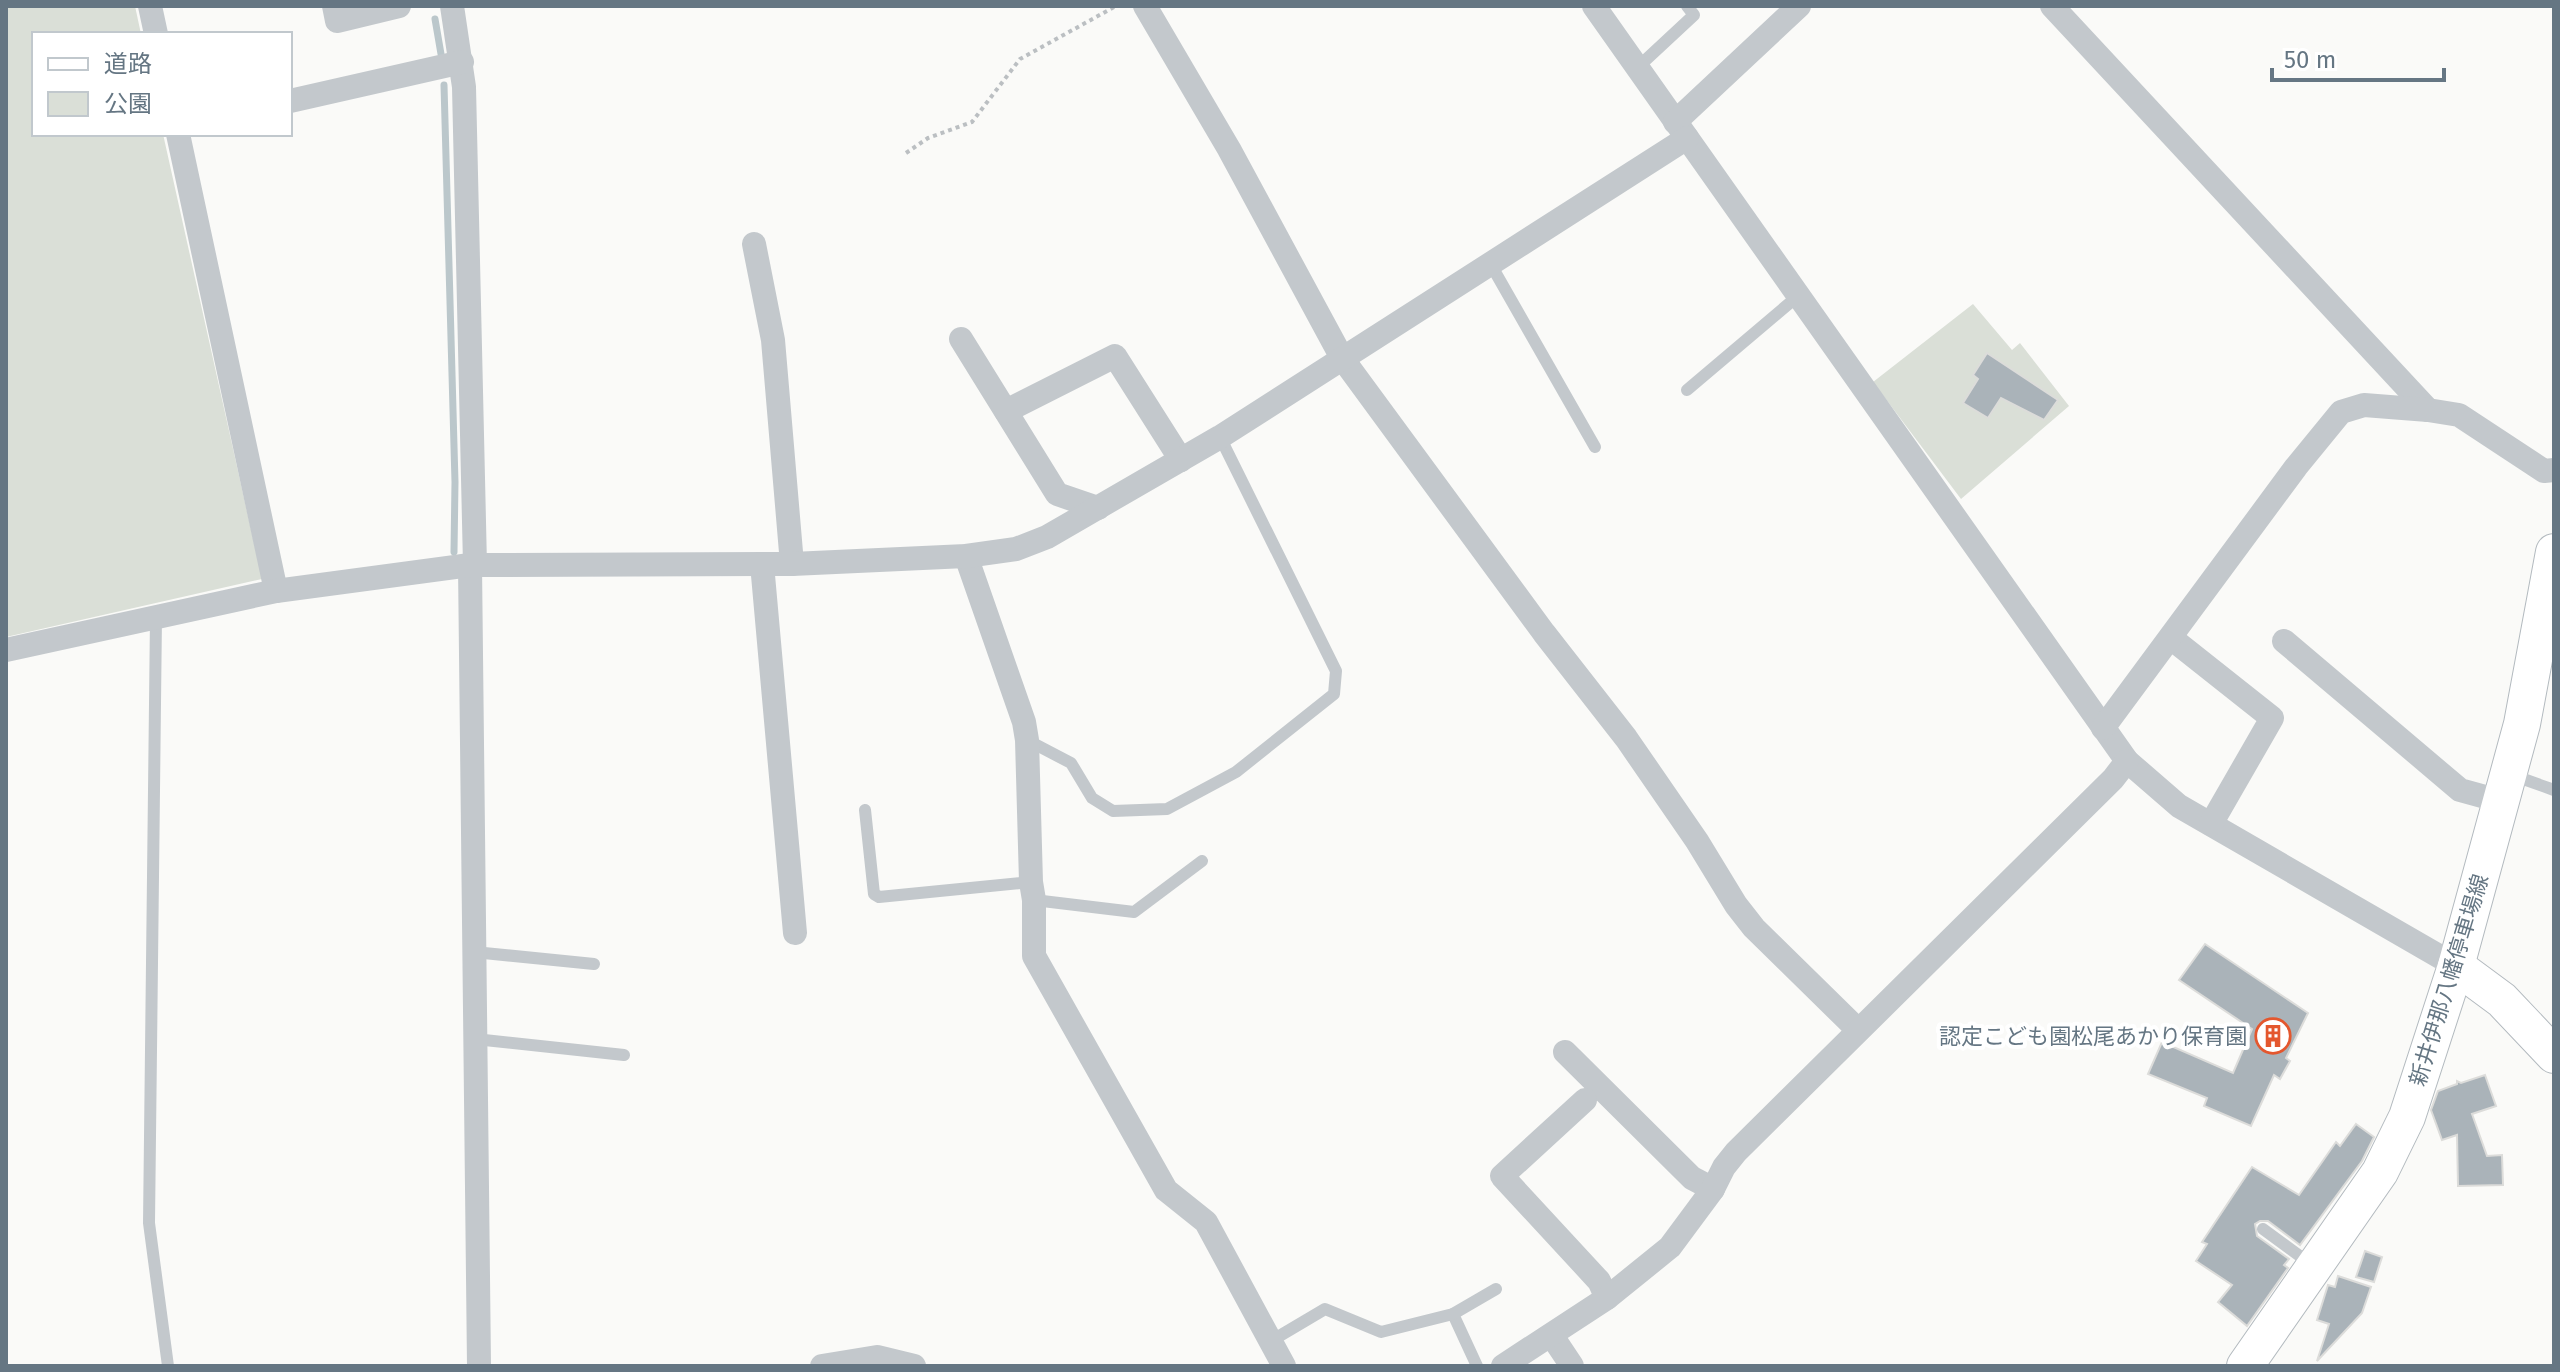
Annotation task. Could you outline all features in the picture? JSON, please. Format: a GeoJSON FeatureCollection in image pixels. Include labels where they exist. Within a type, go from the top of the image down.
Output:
{"type":"FeatureCollection","features":[{"type":"Feature","properties":{"kind":"main road","name":"新井伊那八幡停車場線"},"geometry":{"type":"LineString","coordinates":[[2245,1366],[2380,1172],[2414,1095],[2456,966],[2504,788],[2537,653],[2554,552]]}},
{"type":"Feature","properties":{"kind":"main road"},"geometry":{"type":"LineString","coordinates":[[2456,966],[2502,1000],[2554,1055]]}},
{"type":"Feature","properties":{"kind":"street"},"geometry":{"type":"LineString","coordinates":[[334,6],[337,21],[399,6]]}},
{"type":"Feature","properties":{"kind":"street"},"geometry":{"type":"LineString","coordinates":[[452,6],[462,62],[473,565],[479,1366]]}},
{"type":"Feature","properties":{"kind":"street"},"geometry":{"type":"LineString","coordinates":[[1145,6],[1229,149],[1342,358],[1544,633],[1626,738],[1697,841],[1736,905],[1754,928],[1858,1030]]}},
{"type":"Feature","properties":{"kind":"street"},"geometry":{"type":"LineString","coordinates":[[1594,6],[2127,761],[2179,806],[2456,966]]}},
{"type":"Feature","properties":{"kind":"street"},"geometry":{"type":"LineString","coordinates":[[6,650],[276,591],[473,565],[792,564],[966,556],[1016,549],[1047,537],[1220,437],[1490,263],[1681,130],[1799,6]]}},
{"type":"Feature","properties":{"kind":"street"},"geometry":{"type":"LineString","coordinates":[[2052,6],[2428,410]]}},
{"type":"Feature","properties":{"kind":"street"},"geometry":{"type":"LineString","coordinates":[[292,101],[462,62]]}},
{"type":"Feature","properties":{"kind":"street"},"geometry":{"type":"LineString","coordinates":[[178,136],[276,591]]}},
{"type":"Feature","properties":{"kind":"street"},"geometry":{"type":"LineString","coordinates":[[754,244],[773,340],[792,564]]}},
{"type":"Feature","properties":{"kind":"street"},"geometry":{"type":"LineString","coordinates":[[961,339],[1057,494],[1098,508]]}},
{"type":"Feature","properties":{"kind":"street"},"geometry":{"type":"LineString","coordinates":[[1006,411],[1115,356],[1181,460]]}},
{"type":"Feature","properties":{"kind":"street"},"geometry":{"type":"LineString","coordinates":[[2103,728],[2296,467],[2341,412],[2364,405],[2459,415],[2544,471],[2554,470]]}},
{"type":"Feature","properties":{"kind":"street"},"geometry":{"type":"LineString","coordinates":[[966,556],[1024,722],[1034,956],[1166,1190],[1206,1222],[1284,1366]]}},
{"type":"Feature","properties":{"kind":"street"},"geometry":{"type":"LineString","coordinates":[[762,564],[795,933]]}},
{"type":"Feature","properties":{"kind":"street"},"geometry":{"type":"LineString","coordinates":[[2171,638],[2272,718],[2211,824]]}},
{"type":"Feature","properties":{"kind":"street"},"geometry":{"type":"LineString","coordinates":[[2284,641],[2460,790],[2504,788]]}},
{"type":"Feature","properties":{"kind":"street"},"geometry":{"type":"LineString","coordinates":[[1503,1366],[1607,1298],[1670,1247],[1736,1152],[2113,779],[2127,761]]}},
{"type":"Feature","properties":{"kind":"street"},"geometry":{"type":"LineString","coordinates":[[1565,1052],[1692,1178],[1713,1189]]}},
{"type":"Feature","properties":{"kind":"street"},"geometry":{"type":"LineString","coordinates":[[1585,1100],[1502,1176],[1599,1281],[1607,1298]]}},
{"type":"Feature","properties":{"kind":"street"},"geometry":{"type":"LineString","coordinates":[[1552,1336],[1572,1366]]}},
{"type":"Feature","properties":{"kind":"street"},"geometry":{"type":"LineString","coordinates":[[822,1366],[877,1357],[914,1366]]}},
{"type":"Feature","properties":{"kind":"lane"},"geometry":{"type":"LineString","coordinates":[[1637,68],[1694,15],[1687,6]]}},
{"type":"Feature","properties":{"kind":"lane"},"geometry":{"type":"LineString","coordinates":[[1490,263],[1595,447]]}},
{"type":"Feature","properties":{"kind":"lane"},"geometry":{"type":"LineString","coordinates":[[1687,390],[1798,296]]}},
{"type":"Feature","properties":{"kind":"lane"},"geometry":{"type":"LineString","coordinates":[[1027,740],[1071,763],[1092,798],[1113,811],[1167,809],[1236,772],[1334,694],[1336,671],[1220,437]]}},
{"type":"Feature","properties":{"kind":"lane"},"geometry":{"type":"LineString","coordinates":[[156,617],[149,1223],[168,1366]]}},
{"type":"Feature","properties":{"kind":"lane"},"geometry":{"type":"LineString","coordinates":[[2504,788],[2554,790]]}},
{"type":"Feature","properties":{"kind":"lane"},"geometry":{"type":"LineString","coordinates":[[865,810],[874,894],[879,897],[1033,891],[1134,912],[1202,861]]}},
{"type":"Feature","properties":{"kind":"lane"},"geometry":{"type":"LineString","coordinates":[[474,952],[594,964]]}},
{"type":"Feature","properties":{"kind":"lane"},"geometry":{"type":"LineString","coordinates":[[475,1039],[624,1055]]}},
{"type":"Feature","properties":{"kind":"lane"},"geometry":{"type":"LineString","coordinates":[[2263,1229],[2314,1267]]}},
{"type":"Feature","properties":{"kind":"lane"},"geometry":{"type":"LineString","coordinates":[[1271,1341],[1325,1309],[1381,1332],[1453,1314],[1496,1289]]}},
{"type":"Feature","properties":{"kind":"lane"},"geometry":{"type":"LineString","coordinates":[[1453,1314],[1477,1366]]}},
{"type":"Feature","properties":{"kind":"path"},"geometry":{"type":"LineString","coordinates":[[906,153],[928,138],[972,122],[1020,59],[1116,6]]}},
{"type":"Feature","properties":{"kind":"green space"},"geometry":{"type":"Polygon","coordinates":[[[6,6],[135,6],[141,32],[32,32],[32,136],[163,136],[262,579],[6,637],[6,6]]]}},
{"type":"Feature","properties":{"kind":"green space"},"geometry":{"type":"Polygon","coordinates":[[[1973,304],[2012,350],[2020,343],[2069,406],[1961,499],[1873,382],[1973,304]]]}},
{"type":"Feature","properties":{"kind":"building"},"geometry":{"type":"Polygon","coordinates":[[[1987,353],[2058,400],[2044,420],[2001,398],[1988,418],[1963,403],[1978,379],[1973,375],[1987,353]]]}},
{"type":"Feature","properties":{"kind":"building","name":"認定こども園松尾あかり保育園"},"geometry":{"type":"Polygon","coordinates":[[[2205,944],[2308,1013],[2286,1058],[2290,1061],[2280,1079],[2274,1075],[2251,1126],[2204,1106],[2207,1098],[2148,1074],[2162,1042],[2233,1073],[2252,1029],[2179,980],[2205,944]]]}},
{"type":"Feature","properties":{"kind":"building"},"geometry":{"type":"Polygon","coordinates":[[[2485,1075],[2496,1106],[2472,1114],[2487,1156],[2502,1155],[2503,1185],[2458,1186],[2457,1135],[2442,1140],[2431,1110],[2438,1091],[2457,1084],[2457,1081],[2461,1083],[2485,1075]]]}},
{"type":"Feature","properties":{"kind":"building"},"geometry":{"type":"Polygon","coordinates":[[[2356,1124],[2374,1137],[2362,1161],[2300,1245],[2268,1221],[2255,1224],[2257,1236],[2289,1259],[2284,1265],[2288,1268],[2247,1326],[2218,1302],[2232,1285],[2196,1261],[2207,1244],[2202,1242],[2252,1167],[2299,1195],[2336,1142],[2340,1146],[2356,1124]]]}},
{"type":"Feature","properties":{"kind":"building"},"geometry":{"type":"Polygon","coordinates":[[[2365,1251],[2382,1257],[2374,1282],[2356,1277],[2365,1251]]]}},
{"type":"Feature","properties":{"kind":"building"},"geometry":{"type":"Polygon","coordinates":[[[2338,1276],[2371,1287],[2362,1313],[2317,1361],[2329,1324],[2317,1320],[2328,1285],[2335,1287],[2338,1276]]]}},
{"type":"Feature","properties":{"kind":"waterway"},"geometry":{"type":"LineString","coordinates":[[435,19],[441,54]]}},
{"type":"Feature","properties":{"kind":"waterway"},"geometry":{"type":"LineString","coordinates":[[444,85],[455,482],[454,552]]}},
{"type":"Feature","properties":{"kind":"place","name":"認定こども園松尾あかり保育園"},"geometry":{"type":"Point","coordinates":[2273,1036]}}]}
